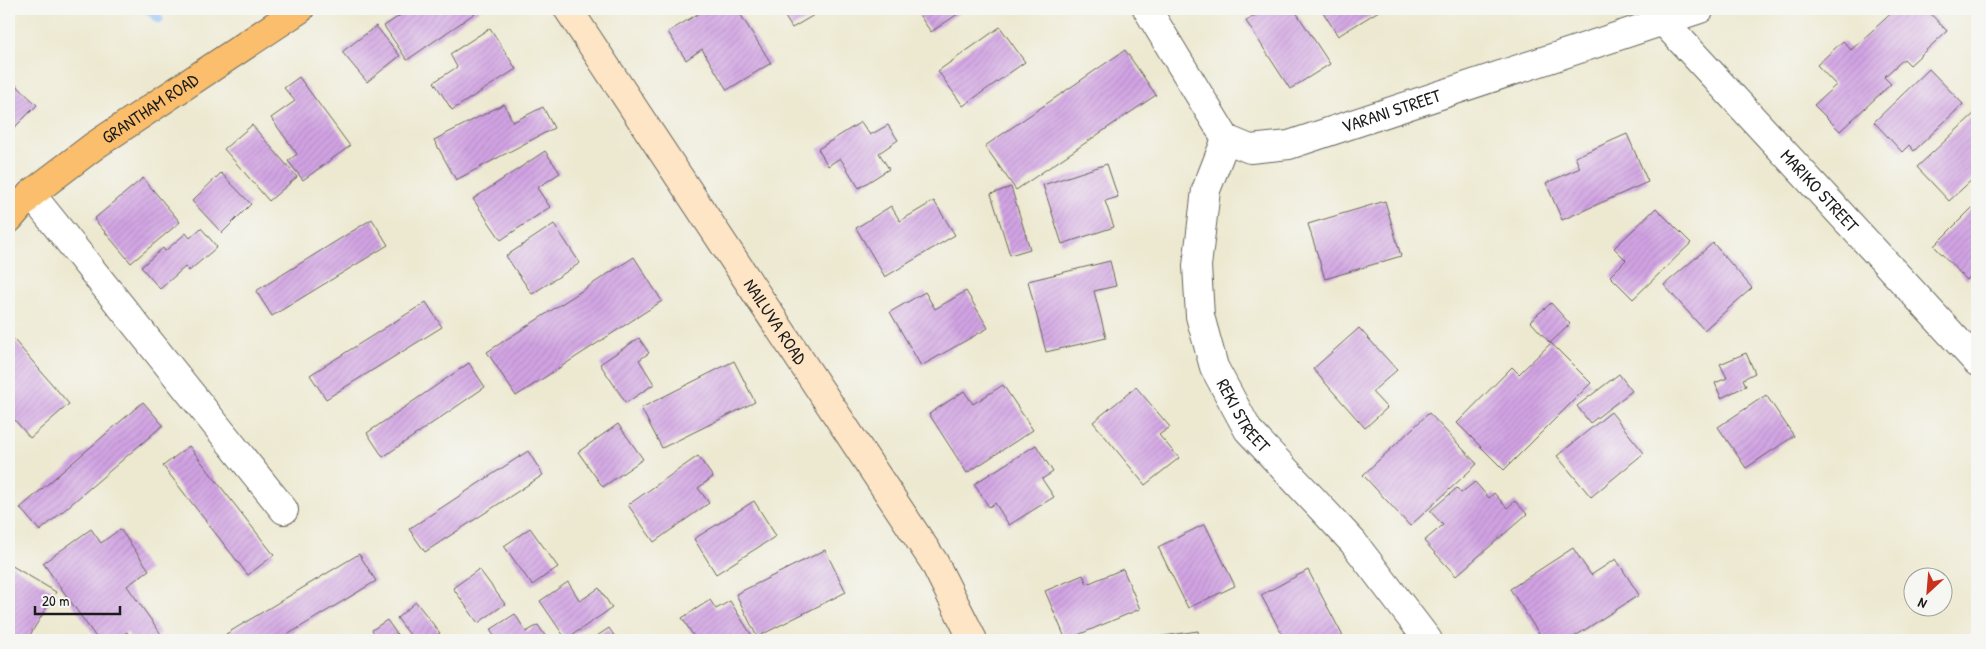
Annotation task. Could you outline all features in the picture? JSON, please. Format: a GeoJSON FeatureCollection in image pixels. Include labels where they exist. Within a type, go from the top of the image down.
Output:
{"type":"FeatureCollection","features":[{"type":"Feature","properties":{"kind":"main road","name":"GRANTHAM ROAD"},"geometry":{"type":"LineString","coordinates":[[9,219],[31,194],[94,146],[300,9]]}},
{"type":"Feature","properties":{"kind":"main road","name":"NAILUVA ROAD"},"geometry":{"type":"LineString","coordinates":[[568,9],[934,562],[973,640]]}},
{"type":"Feature","properties":{"kind":"street"},"geometry":{"type":"LineString","coordinates":[[1147,9],[1226,139]]}},
{"type":"Feature","properties":{"kind":"street","name":"VARANI STREET"},"geometry":{"type":"LineString","coordinates":[[1226,139],[1250,149],[1289,145],[1700,9]]}},
{"type":"Feature","properties":{"kind":"street","name":"MARIKO STREET"},"geometry":{"type":"LineString","coordinates":[[1663,21],[1977,362]]}},
{"type":"Feature","properties":{"kind":"street","name":"REKI STREET"},"geometry":{"type":"LineString","coordinates":[[1226,139],[1206,190],[1197,266],[1200,316],[1214,368],[1248,430],[1353,542],[1428,640]]}},
{"type":"Feature","properties":{"kind":"street"},"geometry":{"type":"LineString","coordinates":[[31,194],[284,510]]}},
{"type":"Feature","properties":{"kind":"building"},"geometry":{"type":"Polygon","coordinates":[[[410,9],[481,9],[407,60],[384,26],[410,9]]]}},
{"type":"Feature","properties":{"kind":"building"},"geometry":{"type":"Polygon","coordinates":[[[706,9],[737,9],[771,63],[727,90],[702,49],[686,60],[668,32],[706,9]]]}},
{"type":"Feature","properties":{"kind":"building"},"geometry":{"type":"Polygon","coordinates":[[[780,9],[824,9],[792,28],[780,9]]]}},
{"type":"Feature","properties":{"kind":"building"},"geometry":{"type":"Polygon","coordinates":[[[915,9],[965,9],[931,32],[915,9]]]}},
{"type":"Feature","properties":{"kind":"building"},"geometry":{"type":"Polygon","coordinates":[[[1265,9],[1294,9],[1330,64],[1290,89],[1246,21],[1265,9]]]}},
{"type":"Feature","properties":{"kind":"building"},"geometry":{"type":"Polygon","coordinates":[[[1321,9],[1382,9],[1338,36],[1321,9]]]}},
{"type":"Feature","properties":{"kind":"building"},"geometry":{"type":"Polygon","coordinates":[[[1896,9],[1901,14],[1907,9],[1926,9],[1947,31],[1910,65],[1904,59],[1884,77],[1891,84],[1840,131],[1814,105],[1836,85],[1817,65],[1843,41],[1851,50],[1896,9]]]}},
{"type":"Feature","properties":{"kind":"building"},"geometry":{"type":"Polygon","coordinates":[[[376,26],[400,56],[367,82],[342,52],[376,26]]]}},
{"type":"Feature","properties":{"kind":"building"},"geometry":{"type":"Polygon","coordinates":[[[1000,27],[1025,62],[963,106],[938,71],[1000,27]]]}},
{"type":"Feature","properties":{"kind":"building"},"geometry":{"type":"Polygon","coordinates":[[[490,28],[516,69],[452,110],[434,82],[457,67],[450,54],[490,28]]]}},
{"type":"Feature","properties":{"kind":"building"},"geometry":{"type":"Polygon","coordinates":[[[1125,50],[1156,95],[1016,190],[985,146],[1125,50]]]}},
{"type":"Feature","properties":{"kind":"building"},"geometry":{"type":"Polygon","coordinates":[[[1929,69],[1963,104],[1914,151],[1909,145],[1902,152],[1874,122],[1929,69]]]}},
{"type":"Feature","properties":{"kind":"building"},"geometry":{"type":"Polygon","coordinates":[[[299,77],[350,146],[303,180],[288,161],[297,154],[271,118],[295,101],[284,88],[299,77]]]}},
{"type":"Feature","properties":{"kind":"building"},"geometry":{"type":"Polygon","coordinates":[[[13,82],[37,105],[9,133],[9,85],[13,82]]]}},
{"type":"Feature","properties":{"kind":"building"},"geometry":{"type":"Polygon","coordinates":[[[504,104],[513,122],[543,107],[554,128],[456,180],[434,140],[504,104]]]}},
{"type":"Feature","properties":{"kind":"building"},"geometry":{"type":"Polygon","coordinates":[[[1977,111],[1977,175],[1949,201],[1917,167],[1977,111]]]}},
{"type":"Feature","properties":{"kind":"building"},"geometry":{"type":"Polygon","coordinates":[[[861,122],[870,135],[888,125],[898,140],[879,153],[889,169],[859,188],[840,158],[828,166],[818,149],[861,122]]]}},
{"type":"Feature","properties":{"kind":"building"},"geometry":{"type":"Polygon","coordinates":[[[252,125],[297,177],[269,201],[224,149],[252,125]]]}},
{"type":"Feature","properties":{"kind":"building"},"geometry":{"type":"Polygon","coordinates":[[[1627,134],[1648,182],[1562,220],[1546,183],[1580,168],[1575,157],[1627,134]]]}},
{"type":"Feature","properties":{"kind":"building"},"geometry":{"type":"Polygon","coordinates":[[[545,151],[560,173],[537,188],[550,207],[501,240],[473,199],[545,151]]]}},
{"type":"Feature","properties":{"kind":"building"},"geometry":{"type":"Polygon","coordinates":[[[1107,164],[1118,197],[1105,201],[1114,227],[1062,244],[1043,185],[1107,164]]]}},
{"type":"Feature","properties":{"kind":"building"},"geometry":{"type":"Polygon","coordinates":[[[221,173],[251,204],[222,233],[192,201],[221,173]]]}},
{"type":"Feature","properties":{"kind":"building"},"geometry":{"type":"Polygon","coordinates":[[[143,178],[180,222],[131,263],[94,219],[143,178]]]}},
{"type":"Feature","properties":{"kind":"building"},"geometry":{"type":"Polygon","coordinates":[[[1011,187],[1030,249],[1010,255],[991,194],[1011,187]]]}},
{"type":"Feature","properties":{"kind":"building"},"geometry":{"type":"Polygon","coordinates":[[[934,201],[955,235],[885,277],[856,228],[891,206],[900,221],[934,201]]]}},
{"type":"Feature","properties":{"kind":"building"},"geometry":{"type":"Polygon","coordinates":[[[1385,201],[1401,256],[1325,279],[1308,224],[1385,201]]]}},
{"type":"Feature","properties":{"kind":"building"},"geometry":{"type":"Polygon","coordinates":[[[1977,203],[1977,269],[1967,280],[1934,246],[1977,203]]]}},
{"type":"Feature","properties":{"kind":"building"},"geometry":{"type":"Polygon","coordinates":[[[1656,208],[1691,243],[1633,299],[1610,276],[1626,260],[1614,248],[1656,208]]]}},
{"type":"Feature","properties":{"kind":"building"},"geometry":{"type":"Polygon","coordinates":[[[372,219],[388,245],[272,316],[256,291],[372,219]]]}},
{"type":"Feature","properties":{"kind":"building"},"geometry":{"type":"Polygon","coordinates":[[[554,224],[580,263],[532,294],[506,256],[554,224]]]}},
{"type":"Feature","properties":{"kind":"building"},"geometry":{"type":"Polygon","coordinates":[[[201,228],[217,247],[189,271],[185,267],[160,289],[141,267],[163,248],[165,251],[186,233],[190,238],[201,228]]]}},
{"type":"Feature","properties":{"kind":"building"},"geometry":{"type":"Polygon","coordinates":[[[1713,243],[1752,288],[1704,330],[1664,285],[1713,243]]]}},
{"type":"Feature","properties":{"kind":"building"},"geometry":{"type":"Polygon","coordinates":[[[634,257],[662,301],[516,396],[487,352],[634,257]]]}},
{"type":"Feature","properties":{"kind":"building"},"geometry":{"type":"Polygon","coordinates":[[[1110,261],[1116,286],[1094,291],[1106,338],[1046,352],[1028,281],[1110,261]]]}},
{"type":"Feature","properties":{"kind":"building"},"geometry":{"type":"Polygon","coordinates":[[[966,291],[988,328],[921,366],[890,312],[925,292],[935,309],[966,291]]]}},
{"type":"Feature","properties":{"kind":"building"},"geometry":{"type":"Polygon","coordinates":[[[426,302],[442,327],[326,399],[310,375],[426,302]]]}},
{"type":"Feature","properties":{"kind":"building"},"geometry":{"type":"Polygon","coordinates":[[[1551,303],[1570,324],[1550,343],[1530,321],[1551,303]]]}},
{"type":"Feature","properties":{"kind":"building"},"geometry":{"type":"Polygon","coordinates":[[[1359,328],[1397,370],[1372,392],[1387,408],[1365,428],[1313,369],[1359,328]]]}},
{"type":"Feature","properties":{"kind":"building"},"geometry":{"type":"Polygon","coordinates":[[[9,334],[69,404],[30,438],[9,413],[9,334]]]}},
{"type":"Feature","properties":{"kind":"building"},"geometry":{"type":"Polygon","coordinates":[[[639,338],[649,353],[639,360],[654,384],[626,403],[600,364],[639,338]]]}},
{"type":"Feature","properties":{"kind":"building"},"geometry":{"type":"Polygon","coordinates":[[[1551,343],[1591,383],[1504,470],[1457,423],[1512,367],[1519,374],[1551,343]]]}},
{"type":"Feature","properties":{"kind":"building"},"geometry":{"type":"Polygon","coordinates":[[[1746,353],[1755,373],[1743,379],[1746,386],[1721,398],[1715,383],[1727,378],[1720,364],[1746,353]]]}},
{"type":"Feature","properties":{"kind":"building"},"geometry":{"type":"Polygon","coordinates":[[[734,361],[755,402],[662,448],[641,408],[734,361]]]}},
{"type":"Feature","properties":{"kind":"building"},"geometry":{"type":"Polygon","coordinates":[[[469,363],[485,387],[383,457],[367,433],[469,363]]]}},
{"type":"Feature","properties":{"kind":"building"},"geometry":{"type":"Polygon","coordinates":[[[1619,374],[1632,391],[1590,423],[1577,406],[1619,374]]]}},
{"type":"Feature","properties":{"kind":"building"},"geometry":{"type":"Polygon","coordinates":[[[1003,385],[1033,430],[967,473],[929,414],[964,391],[973,404],[1003,385]]]}},
{"type":"Feature","properties":{"kind":"building"},"geometry":{"type":"Polygon","coordinates":[[[1136,387],[1170,427],[1159,435],[1179,458],[1145,485],[1093,422],[1136,387]]]}},
{"type":"Feature","properties":{"kind":"building"},"geometry":{"type":"Polygon","coordinates":[[[1766,395],[1794,436],[1746,468],[1718,427],[1766,395]]]}},
{"type":"Feature","properties":{"kind":"building"},"geometry":{"type":"Polygon","coordinates":[[[143,402],[163,425],[40,531],[20,508],[143,402]]]}},
{"type":"Feature","properties":{"kind":"building"},"geometry":{"type":"Polygon","coordinates":[[[1611,412],[1644,453],[1591,497],[1557,456],[1611,412]]]}},
{"type":"Feature","properties":{"kind":"building"},"geometry":{"type":"Polygon","coordinates":[[[1429,413],[1477,464],[1410,526],[1363,475],[1429,413]]]}},
{"type":"Feature","properties":{"kind":"building"},"geometry":{"type":"Polygon","coordinates":[[[618,424],[643,459],[603,487],[578,452],[618,424]]]}},
{"type":"Feature","properties":{"kind":"building"},"geometry":{"type":"Polygon","coordinates":[[[1036,445],[1053,472],[1042,479],[1054,497],[1009,525],[995,503],[989,507],[974,484],[1036,445]]]}},
{"type":"Feature","properties":{"kind":"building"},"geometry":{"type":"Polygon","coordinates":[[[189,446],[274,555],[248,575],[163,466],[189,446]]]}},
{"type":"Feature","properties":{"kind":"building"},"geometry":{"type":"Polygon","coordinates":[[[528,451],[543,475],[425,552],[409,529],[528,451]]]}},
{"type":"Feature","properties":{"kind":"building"},"geometry":{"type":"Polygon","coordinates":[[[698,456],[713,477],[698,488],[709,503],[654,542],[628,505],[698,456]]]}},
{"type":"Feature","properties":{"kind":"building"},"geometry":{"type":"Polygon","coordinates":[[[1475,482],[1489,498],[1494,493],[1507,508],[1515,501],[1527,514],[1456,576],[1424,541],[1443,525],[1430,511],[1457,488],[1461,493],[1475,482]]]}},
{"type":"Feature","properties":{"kind":"building"},"geometry":{"type":"Polygon","coordinates":[[[754,501],[776,536],[716,574],[694,539],[754,501]]]}},
{"type":"Feature","properties":{"kind":"building"},"geometry":{"type":"Polygon","coordinates":[[[1205,524],[1235,586],[1188,608],[1158,547],[1205,524]]]}},
{"type":"Feature","properties":{"kind":"building"},"geometry":{"type":"Polygon","coordinates":[[[530,528],[558,567],[532,585],[504,546],[530,528]]]}},
{"type":"Feature","properties":{"kind":"building"},"geometry":{"type":"Polygon","coordinates":[[[91,529],[101,543],[120,529],[149,570],[127,586],[161,634],[151,640],[132,640],[127,632],[115,640],[98,640],[43,563],[91,529]]]}},
{"type":"Feature","properties":{"kind":"building"},"geometry":{"type":"Polygon","coordinates":[[[1573,548],[1591,575],[1616,559],[1639,595],[1569,640],[1543,640],[1510,589],[1573,548]]]}},
{"type":"Feature","properties":{"kind":"building"},"geometry":{"type":"Polygon","coordinates":[[[825,550],[846,592],[757,637],[736,594],[825,550]]]}},
{"type":"Feature","properties":{"kind":"building"},"geometry":{"type":"Polygon","coordinates":[[[359,554],[376,581],[279,640],[229,640],[226,634],[359,554]]]}},
{"type":"Feature","properties":{"kind":"building"},"geometry":{"type":"Polygon","coordinates":[[[9,564],[56,592],[27,640],[9,640],[9,564]]]}},
{"type":"Feature","properties":{"kind":"building"},"geometry":{"type":"Polygon","coordinates":[[[479,569],[505,604],[478,623],[453,588],[479,569]]]}},
{"type":"Feature","properties":{"kind":"building"},"geometry":{"type":"Polygon","coordinates":[[[1123,569],[1140,609],[1066,640],[1045,591],[1083,575],[1087,584],[1123,569]]]}},
{"type":"Feature","properties":{"kind":"building"},"geometry":{"type":"Polygon","coordinates":[[[1308,570],[1345,640],[1285,640],[1261,595],[1308,570]]]}},
{"type":"Feature","properties":{"kind":"building"},"geometry":{"type":"Polygon","coordinates":[[[568,582],[580,601],[599,588],[612,608],[566,639],[540,601],[568,582]]]}},
{"type":"Feature","properties":{"kind":"building"},"geometry":{"type":"Polygon","coordinates":[[[710,600],[716,609],[730,601],[754,639],[696,640],[682,618],[710,600]]]}},
{"type":"Feature","properties":{"kind":"building"},"geometry":{"type":"Polygon","coordinates":[[[416,602],[440,633],[430,640],[414,640],[397,618],[416,602]]]}},
{"type":"Feature","properties":{"kind":"building"},"geometry":{"type":"Polygon","coordinates":[[[515,614],[526,632],[538,625],[548,640],[497,640],[490,630],[515,614]]]}},
{"type":"Feature","properties":{"kind":"building"},"geometry":{"type":"Polygon","coordinates":[[[387,620],[401,640],[378,640],[372,630],[387,620]]]}},
{"type":"Feature","properties":{"kind":"building"},"geometry":{"type":"Polygon","coordinates":[[[609,628],[617,640],[591,640],[609,628]]]}},
{"type":"Feature","properties":{"kind":"building"},"geometry":{"type":"Polygon","coordinates":[[[1198,631],[1199,640],[1143,640],[1143,639],[1198,631]]]}},
{"type":"Feature","properties":{"kind":"waterway"},"geometry":{"type":"LineString","coordinates":[[148,9],[159,19]]}}]}
